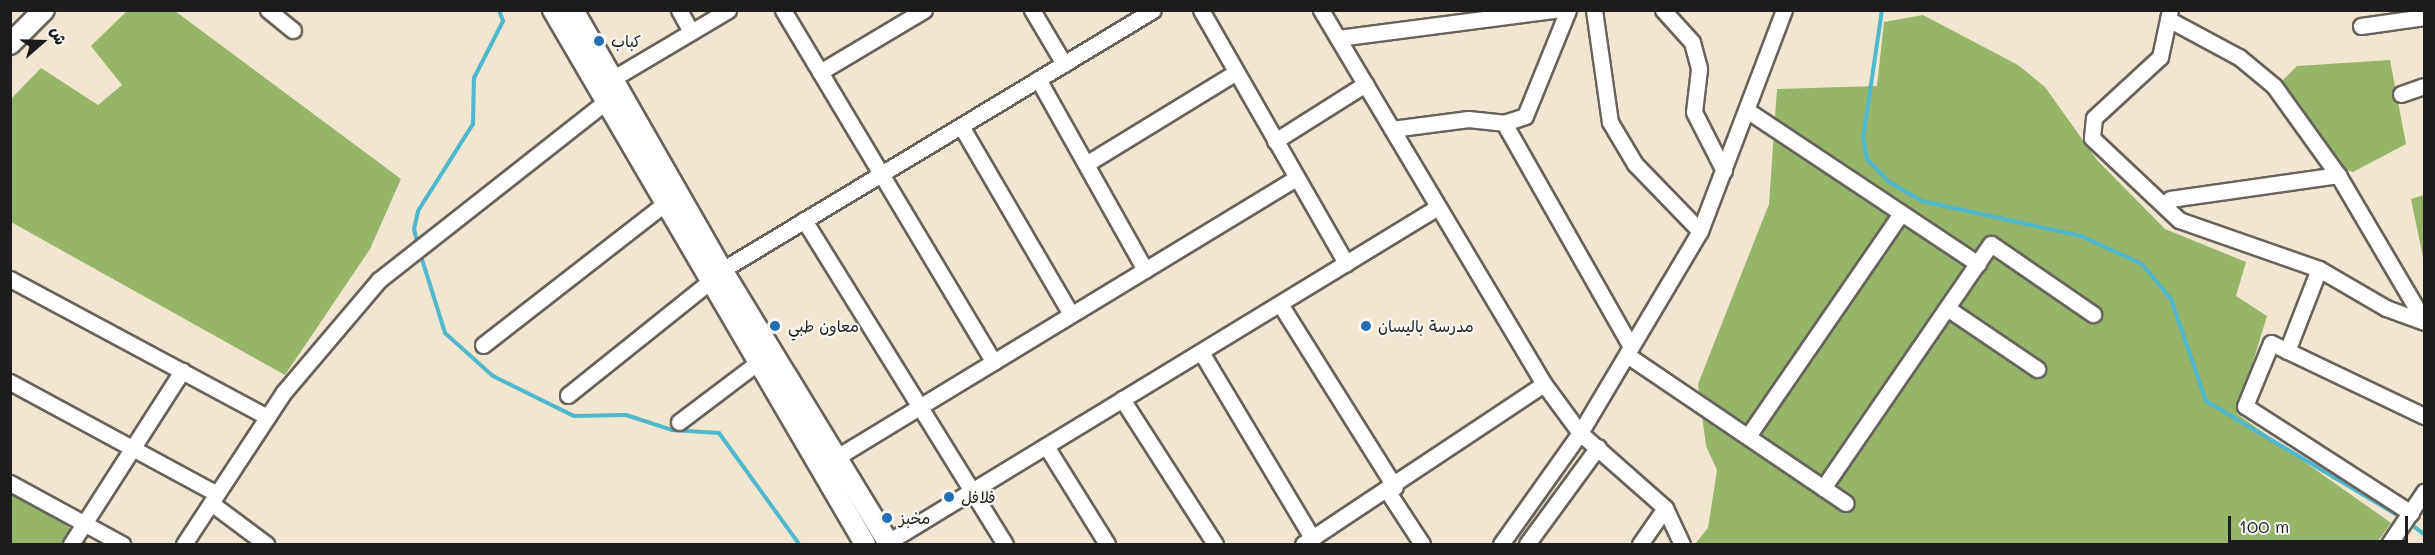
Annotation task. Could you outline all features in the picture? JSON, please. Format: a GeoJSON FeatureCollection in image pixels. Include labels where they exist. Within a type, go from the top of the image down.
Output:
{"type":"FeatureCollection","features":[{"type":"Feature","properties":{"kind":"main road"},"geometry":{"type":"LineString","coordinates":[[10,44],[44,10]]}},
{"type":"Feature","properties":{"kind":"main road"},"geometry":{"type":"LineString","coordinates":[[553,10],[664,204],[716,276]]}},
{"type":"Feature","properties":{"kind":"main road"},"geometry":{"type":"LineString","coordinates":[[573,10],[716,276],[750,333],[837,457],[889,543]]}},
{"type":"Feature","properties":{"kind":"main road"},"geometry":{"type":"LineString","coordinates":[[750,333],[757,363],[865,544]]}},
{"type":"Feature","properties":{"kind":"street"},"geometry":{"type":"LineString","coordinates":[[268,10],[293,30]]}},
{"type":"Feature","properties":{"kind":"street"},"geometry":{"type":"LineString","coordinates":[[679,10],[691,32]]}},
{"type":"Feature","properties":{"kind":"street"},"geometry":{"type":"LineString","coordinates":[[612,79],[728,10]]}},
{"type":"Feature","properties":{"kind":"street"},"geometry":{"type":"LineString","coordinates":[[783,10],[994,362]]}},
{"type":"Feature","properties":{"kind":"street"},"geometry":{"type":"LineString","coordinates":[[820,72],[924,10]]}},
{"type":"Feature","properties":{"kind":"street"},"geometry":{"type":"LineString","coordinates":[[1032,10],[1064,64]]}},
{"type":"Feature","properties":{"kind":"street"},"geometry":{"type":"LineString","coordinates":[[568,395],[716,276],[804,220],[1153,10]]}},
{"type":"Feature","properties":{"kind":"street"},"geometry":{"type":"LineString","coordinates":[[1201,10],[1346,263]]}},
{"type":"Feature","properties":{"kind":"street"},"geometry":{"type":"LineString","coordinates":[[1321,10],[1544,384],[1580,433],[1665,508],[1682,544]]}},
{"type":"Feature","properties":{"kind":"street"},"geometry":{"type":"LineString","coordinates":[[1338,38],[1555,10]]}},
{"type":"Feature","properties":{"kind":"street"},"geometry":{"type":"LineString","coordinates":[[1392,129],[1468,119],[1503,123],[1526,116],[1534,103],[1568,10]]}},
{"type":"Feature","properties":{"kind":"street"},"geometry":{"type":"LineString","coordinates":[[1593,10],[1610,122],[1635,164],[1700,231]]}},
{"type":"Feature","properties":{"kind":"street"},"geometry":{"type":"LineString","coordinates":[[1663,10],[1692,42],[1699,69],[1694,112],[1724,171]]}},
{"type":"Feature","properties":{"kind":"street"},"geometry":{"type":"LineString","coordinates":[[1501,544],[1580,433],[1700,231],[1748,111],[1784,10]]}},
{"type":"Feature","properties":{"kind":"street"},"geometry":{"type":"LineString","coordinates":[[2169,15],[2263,75],[2338,175],[2424,322],[2386,308],[2319,269],[2211,236],[2179,220],[2092,138],[2094,118],[2160,57],[2169,15]]}},
{"type":"Feature","properties":{"kind":"street"},"geometry":{"type":"LineString","coordinates":[[2361,26],[2424,17]]}},
{"type":"Feature","properties":{"kind":"street"},"geometry":{"type":"LineString","coordinates":[[1086,164],[1236,72]]}},
{"type":"Feature","properties":{"kind":"street"},"geometry":{"type":"LineString","coordinates":[[1038,79],[1145,270]]}},
{"type":"Feature","properties":{"kind":"street"},"geometry":{"type":"LineString","coordinates":[[1275,141],[1365,84]]}},
{"type":"Feature","properties":{"kind":"street"},"geometry":{"type":"LineString","coordinates":[[2401,94],[2424,86]]}},
{"type":"Feature","properties":{"kind":"street"},"geometry":{"type":"LineString","coordinates":[[184,544],[267,417],[309,358],[411,250],[605,102]]}},
{"type":"Feature","properties":{"kind":"street"},"geometry":{"type":"LineString","coordinates":[[1748,111],[1978,264]]}},
{"type":"Feature","properties":{"kind":"street"},"geometry":{"type":"LineString","coordinates":[[1503,123],[1629,351],[1846,503]]}},
{"type":"Feature","properties":{"kind":"street"},"geometry":{"type":"LineString","coordinates":[[961,126],[1071,314]]}},
{"type":"Feature","properties":{"kind":"street"},"geometry":{"type":"LineString","coordinates":[[2170,199],[2338,175]]}},
{"type":"Feature","properties":{"kind":"street"},"geometry":{"type":"LineString","coordinates":[[837,457],[1296,178]]}},
{"type":"Feature","properties":{"kind":"street"},"geometry":{"type":"LineString","coordinates":[[483,345],[664,204]]}},
{"type":"Feature","properties":{"kind":"street"},"geometry":{"type":"LineString","coordinates":[[889,543],[1438,207]]}},
{"type":"Feature","properties":{"kind":"street"},"geometry":{"type":"LineString","coordinates":[[1748,436],[1901,213]]}},
{"type":"Feature","properties":{"kind":"street"},"geometry":{"type":"LineString","coordinates":[[804,220],[1005,544]]}},
{"type":"Feature","properties":{"kind":"street"},"geometry":{"type":"LineString","coordinates":[[1823,488],[1991,244],[2093,314]]}},
{"type":"Feature","properties":{"kind":"street"},"geometry":{"type":"LineString","coordinates":[[2287,351],[2319,269]]}},
{"type":"Feature","properties":{"kind":"street"},"geometry":{"type":"LineString","coordinates":[[10,279],[267,417]]}},
{"type":"Feature","properties":{"kind":"street"},"geometry":{"type":"LineString","coordinates":[[1280,304],[1392,489],[1422,544]]}},
{"type":"Feature","properties":{"kind":"street"},"geometry":{"type":"LineString","coordinates":[[1947,308],[2037,369]]}},
{"type":"Feature","properties":{"kind":"street"},"geometry":{"type":"LineString","coordinates":[[2411,513],[2245,406],[2271,343],[2424,416]]}},
{"type":"Feature","properties":{"kind":"street"},"geometry":{"type":"LineString","coordinates":[[1201,352],[1308,542],[1392,489],[1544,384]]}},
{"type":"Feature","properties":{"kind":"street"},"geometry":{"type":"LineString","coordinates":[[679,422],[757,363]]}},
{"type":"Feature","properties":{"kind":"street"},"geometry":{"type":"LineString","coordinates":[[71,544],[182,371]]}},
{"type":"Feature","properties":{"kind":"street"},"geometry":{"type":"LineString","coordinates":[[10,382],[133,448],[214,498],[266,544]]}},
{"type":"Feature","properties":{"kind":"street"},"geometry":{"type":"LineString","coordinates":[[1122,399],[1215,544]]}},
{"type":"Feature","properties":{"kind":"street"},"geometry":{"type":"LineString","coordinates":[[1046,446],[1107,544]]}},
{"type":"Feature","properties":{"kind":"street"},"geometry":{"type":"LineString","coordinates":[[1527,544],[1598,447]]}},
{"type":"Feature","properties":{"kind":"street"},"geometry":{"type":"LineString","coordinates":[[10,483],[122,544]]}},
{"type":"Feature","properties":{"kind":"street"},"geometry":{"type":"LineString","coordinates":[[2389,544],[2424,492]]}},
{"type":"Feature","properties":{"kind":"street"},"geometry":{"type":"LineString","coordinates":[[1640,544],[1665,508]]}},
{"type":"Feature","properties":{"kind":"green space"},"geometry":{"type":"Polygon","coordinates":[[[127,11],[175,11],[401,179],[370,249],[285,375],[11,222],[11,99],[41,68],[98,105],[122,85],[91,46],[127,11]]]}},
{"type":"Feature","properties":{"kind":"green space"},"geometry":{"type":"Polygon","coordinates":[[[1923,15],[2018,65],[2045,87],[2097,160],[2165,229],[2246,262],[2236,296],[2267,316],[2237,414],[2391,523],[2376,544],[1695,544],[1708,528],[1717,470],[1706,446],[1698,384],[1769,204],[1777,89],[1877,86],[1884,22],[1923,15]]]}},
{"type":"Feature","properties":{"kind":"green space"},"geometry":{"type":"Polygon","coordinates":[[[2390,60],[2406,144],[2353,172],[2336,167],[2282,81],[2297,66],[2390,60]]]}},
{"type":"Feature","properties":{"kind":"green space"},"geometry":{"type":"Polygon","coordinates":[[[2424,195],[2424,262],[2411,199],[2424,195]]]}},
{"type":"Feature","properties":{"kind":"green space"},"geometry":{"type":"Polygon","coordinates":[[[10,494],[34,499],[89,544],[11,544],[10,494]]]}},
{"type":"Feature","properties":{"kind":"waterway"},"geometry":{"type":"LineString","coordinates":[[418,245],[414,229],[418,211],[473,124],[474,78],[503,21],[499,10]]}},
{"type":"Feature","properties":{"kind":"waterway"},"geometry":{"type":"LineString","coordinates":[[1882,10],[1863,138],[1867,159],[1889,182],[1922,201],[2081,236],[2142,264],[2171,299],[2206,401],[2402,518]]}},
{"type":"Feature","properties":{"kind":"waterway"},"geometry":{"type":"LineString","coordinates":[[420,253],[445,333],[493,376],[574,416],[626,415],[672,430],[719,433],[799,544]]}},
{"type":"Feature","properties":{"kind":"waterway"},"geometry":{"type":"LineString","coordinates":[[2408,522],[2424,534]]}},
{"type":"Feature","properties":{"kind":"place","name":"كباب"},"geometry":{"type":"Point","coordinates":[599,41]}},
{"type":"Feature","properties":{"kind":"place","name":"معاون طبي"},"geometry":{"type":"Point","coordinates":[775,326]}},
{"type":"Feature","properties":{"kind":"place","name":"مدرسة بالیسان"},"geometry":{"type":"Point","coordinates":[1366,326]}},
{"type":"Feature","properties":{"kind":"place","name":"فلافل"},"geometry":{"type":"Point","coordinates":[949,497]}},
{"type":"Feature","properties":{"kind":"place","name":"مخبز"},"geometry":{"type":"Point","coordinates":[887,518]}}]}
